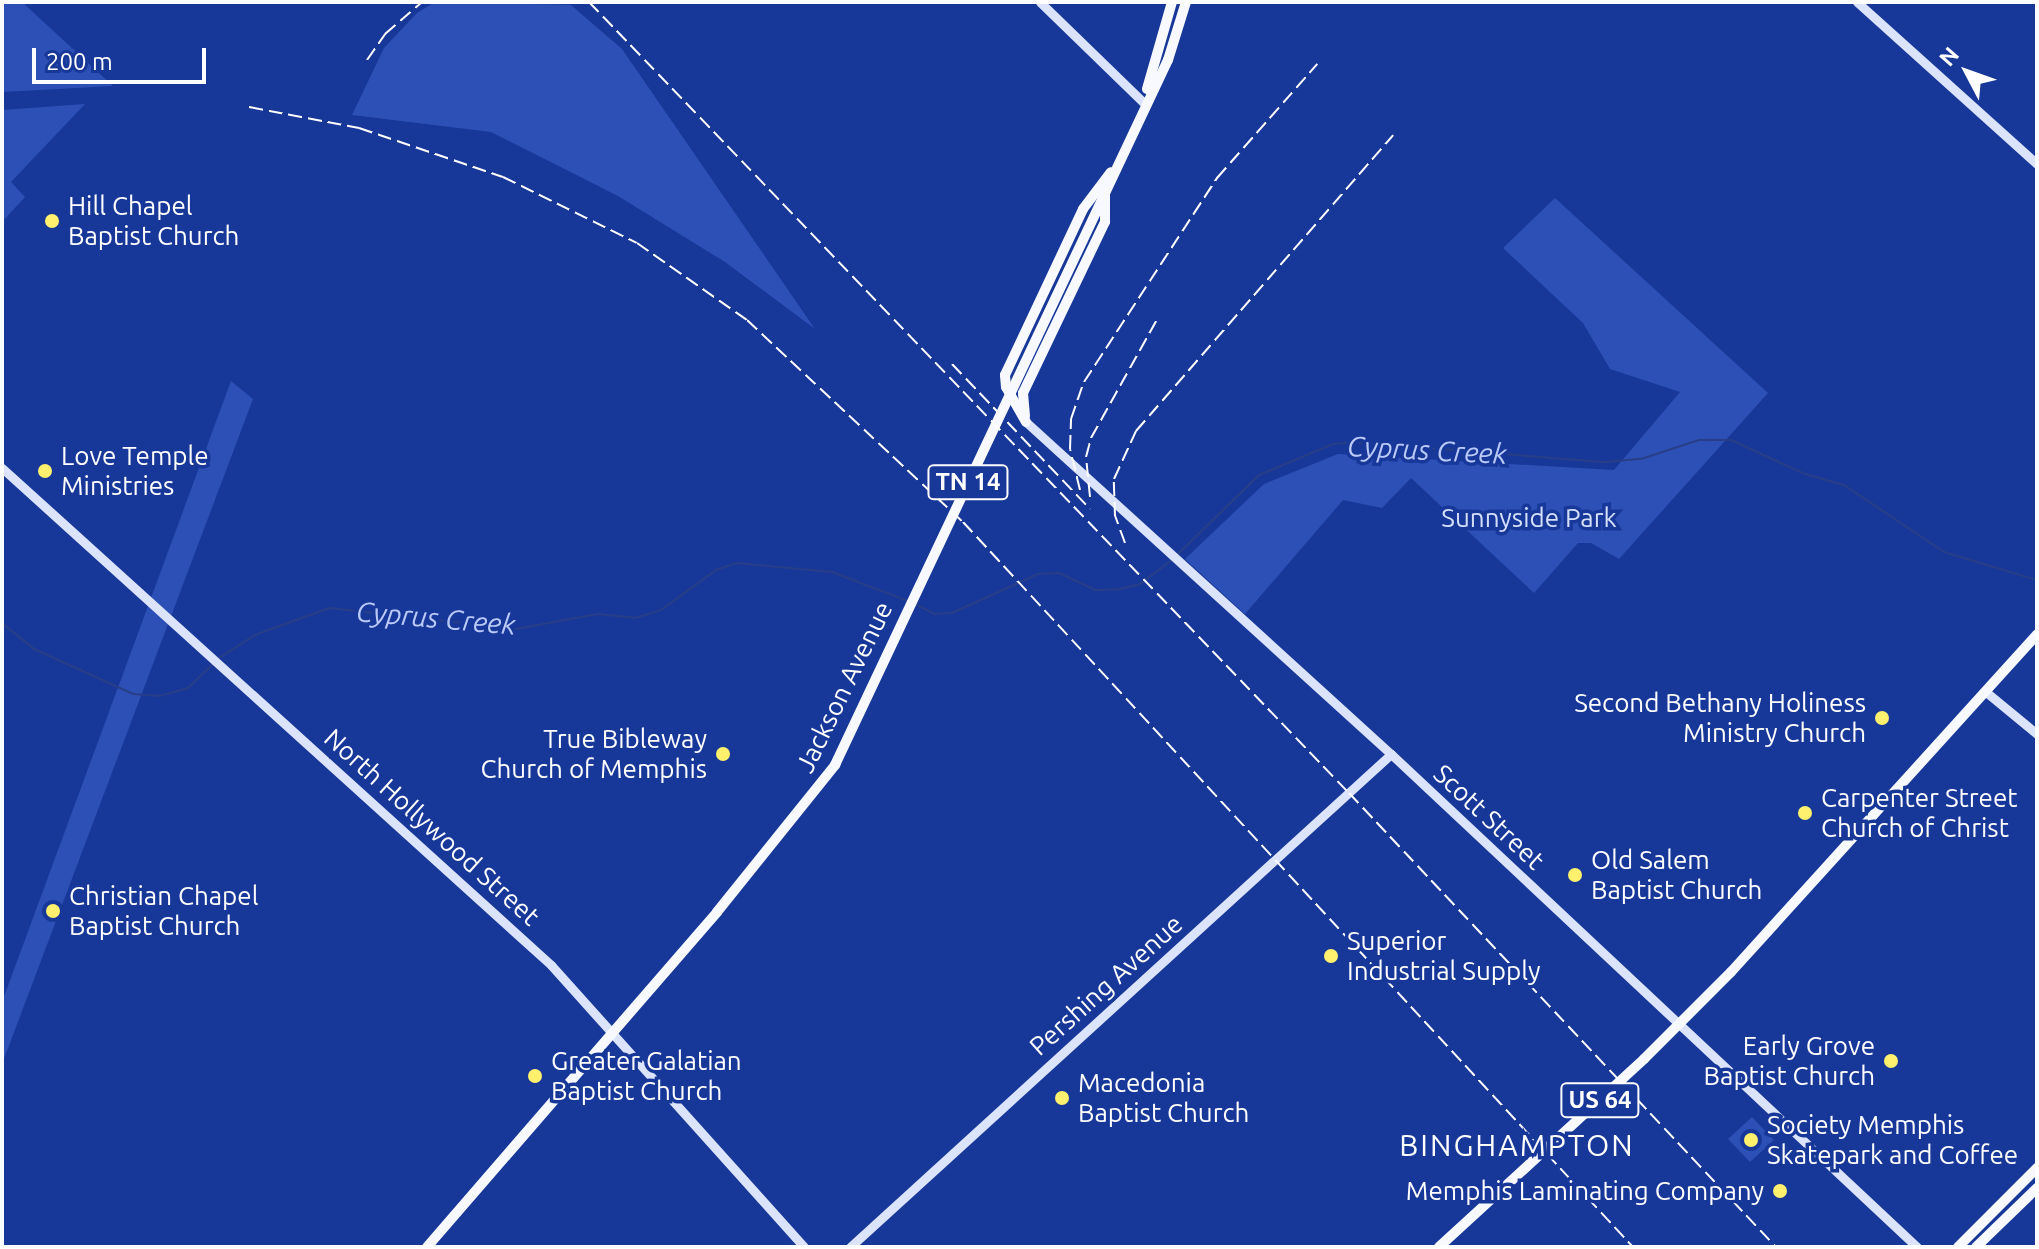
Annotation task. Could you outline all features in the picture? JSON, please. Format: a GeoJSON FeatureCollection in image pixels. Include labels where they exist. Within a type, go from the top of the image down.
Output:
{"type":"FeatureCollection","features":[{"type":"Feature","properties":{"kind":"main road"},"geometry":{"type":"LineString","coordinates":[[1040,2],[1144,103]]}},
{"type":"Feature","properties":{"kind":"main road","name":"Jackson Avenue"},"geometry":{"type":"LineString","coordinates":[[1144,103],[1172,2]]}},
{"type":"Feature","properties":{"kind":"main road","name":"Jackson Avenue"},"geometry":{"type":"LineString","coordinates":[[427,1247],[821,786],[843,751],[1144,103],[1168,60],[1186,2]]}},
{"type":"Feature","properties":{"kind":"main road"},"geometry":{"type":"LineString","coordinates":[[1857,2],[2037,164]]}},
{"type":"Feature","properties":{"kind":"main road"},"geometry":{"type":"LineString","coordinates":[[1026,422],[1006,387],[1005,375],[1083,209],[1099,182],[1115,168]]}},
{"type":"Feature","properties":{"kind":"main road"},"geometry":{"type":"LineString","coordinates":[[1026,422],[1023,393],[1105,222],[1105,192]]}},
{"type":"Feature","properties":{"kind":"main road","name":"Scott Street"},"geometry":{"type":"LineString","coordinates":[[1026,422],[1391,754],[1917,1247]]}},
{"type":"Feature","properties":{"kind":"main road","name":"North Hollywood Street"},"geometry":{"type":"LineString","coordinates":[[2,468],[551,965],[804,1247]]}},
{"type":"Feature","properties":{"kind":"main road","name":"US 64"},"geometry":{"type":"LineString","coordinates":[[1439,1247],[1710,993],[2037,634]]}},
{"type":"Feature","properties":{"kind":"main road"},"geometry":{"type":"LineString","coordinates":[[1986,692],[2037,734]]}},
{"type":"Feature","properties":{"kind":"main road","name":"Pershing Avenue"},"geometry":{"type":"LineString","coordinates":[[850,1247],[1391,754]]}},
{"type":"Feature","properties":{"kind":"main road"},"geometry":{"type":"LineString","coordinates":[[1958,1247],[2037,1168]]}},
{"type":"Feature","properties":{"kind":"main road"},"geometry":{"type":"LineString","coordinates":[[1976,1247],[2037,1188]]}},
{"type":"Feature","properties":{"kind":"green space"},"geometry":{"type":"Polygon","coordinates":[[[2,2],[22,2],[113,86],[2,92],[2,2]]]}},
{"type":"Feature","properties":{"kind":"green space"},"geometry":{"type":"Polygon","coordinates":[[[435,2],[571,5],[622,49],[815,329],[725,262],[618,196],[491,132],[352,115],[384,48],[417,13],[435,2]]]}},
{"type":"Feature","properties":{"kind":"green space"},"geometry":{"type":"Polygon","coordinates":[[[85,104],[11,182],[25,197],[2,222],[2,110],[85,104]]]}},
{"type":"Feature","properties":{"kind":"green space","name":"Sunnyside Park"},"geometry":{"type":"Polygon","coordinates":[[[1555,198],[1768,393],[1619,559],[1591,543],[1578,543],[1534,593],[1411,478],[1382,508],[1343,500],[1245,614],[1185,559],[1264,484],[1338,454],[1614,470],[1680,392],[1610,369],[1583,323],[1503,248],[1555,198]]]}},
{"type":"Feature","properties":{"kind":"green space"},"geometry":{"type":"Polygon","coordinates":[[[231,381],[253,399],[2,1064],[2,1002],[231,381]]]}},
{"type":"Feature","properties":{"kind":"green space","name":"Society Memphis Skatepark and Coffee"},"geometry":{"type":"Polygon","coordinates":[[[1752,1117],[1774,1140],[1750,1162],[1728,1139],[1752,1117]]]}},
{"type":"Feature","properties":{"kind":"waterway","name":"Cyprus Creek"},"geometry":{"type":"LineString","coordinates":[[1176,556],[1259,475],[1333,444],[1354,442],[1605,462],[1641,459],[1699,440],[1731,440],[1805,474],[1844,485],[1944,552],[2037,580]]}},
{"type":"Feature","properties":{"kind":"waterway","name":"Cyprus Creek"},"geometry":{"type":"LineString","coordinates":[[917,605],[935,614],[952,613],[1038,574],[1059,573],[1095,590],[1120,589],[1140,584],[1172,560]]}},
{"type":"Feature","properties":{"kind":"waterway","name":"Cyprus Creek"},"geometry":{"type":"LineString","coordinates":[[219,658],[255,635],[329,608],[516,629],[598,614],[635,618],[661,610],[716,570],[736,563],[832,572],[908,601]]}},
{"type":"Feature","properties":{"kind":"waterway","name":"Cyprus Creek"},"geometry":{"type":"LineString","coordinates":[[2,623],[34,649],[133,694],[159,696],[188,688],[214,663]]}},
{"type":"Feature","properties":{"kind":"railway"},"geometry":{"type":"LineString","coordinates":[[367,60],[385,34],[422,2]]}},
{"type":"Feature","properties":{"kind":"railway"},"geometry":{"type":"LineString","coordinates":[[589,2],[1349,793],[1776,1247]]}},
{"type":"Feature","properties":{"kind":"railway"},"geometry":{"type":"LineString","coordinates":[[1080,490],[1070,449],[1071,419],[1084,382],[1217,178],[1317,64]]}},
{"type":"Feature","properties":{"kind":"railway"},"geometry":{"type":"LineString","coordinates":[[249,107],[359,128],[503,177],[637,243],[747,320],[963,522],[1633,1247]]}},
{"type":"Feature","properties":{"kind":"railway"},"geometry":{"type":"LineString","coordinates":[[1125,543],[1115,516],[1114,479],[1136,431],[1393,135]]}},
{"type":"Feature","properties":{"kind":"railway"},"geometry":{"type":"LineString","coordinates":[[1090,497],[1086,457],[1091,438],[1156,321]]}},
{"type":"Feature","properties":{"kind":"railway"},"geometry":{"type":"LineString","coordinates":[[952,364],[1090,509]]}},
{"type":"Feature","properties":{"kind":"place","name":"Hill Chapel Baptist Church"},"geometry":{"type":"Point","coordinates":[52,221]}},
{"type":"Feature","properties":{"kind":"place","name":"Love Temple Ministries"},"geometry":{"type":"Point","coordinates":[45,471]}},
{"type":"Feature","properties":{"kind":"place","name":"Second Bethany Holiness Ministry Church"},"geometry":{"type":"Point","coordinates":[1882,718]}},
{"type":"Feature","properties":{"kind":"place","name":"True Bibleway Church of Memphis"},"geometry":{"type":"Point","coordinates":[723,754]}},
{"type":"Feature","properties":{"kind":"place","name":"Carpenter Street Church of Christ"},"geometry":{"type":"Point","coordinates":[1805,813]}},
{"type":"Feature","properties":{"kind":"place","name":"Old Salem Baptist Church"},"geometry":{"type":"Point","coordinates":[1575,875]}},
{"type":"Feature","properties":{"kind":"place","name":"Christian Chapel Baptist Church"},"geometry":{"type":"Point","coordinates":[53,911]}},
{"type":"Feature","properties":{"kind":"place","name":"Superior Industrial Supply"},"geometry":{"type":"Point","coordinates":[1331,956]}},
{"type":"Feature","properties":{"kind":"place","name":"Early Grove Baptist Church"},"geometry":{"type":"Point","coordinates":[1891,1061]}},
{"type":"Feature","properties":{"kind":"place","name":"Greater Galatian Baptist Church"},"geometry":{"type":"Point","coordinates":[535,1076]}},
{"type":"Feature","properties":{"kind":"place","name":"Macedonia Baptist Church"},"geometry":{"type":"Point","coordinates":[1062,1098]}},
{"type":"Feature","properties":{"kind":"place","name":"Society Memphis Skatepark and Coffee"},"geometry":{"type":"Point","coordinates":[1751,1140]}},
{"type":"Feature","properties":{"kind":"place","name":"Memphis Laminating Company"},"geometry":{"type":"Point","coordinates":[1780,1191]}},
{"type":"Feature","properties":{"kind":"district","name":"BINGHAMPTON"},"geometry":{"type":"Point","coordinates":[1517,1145]}}]}
